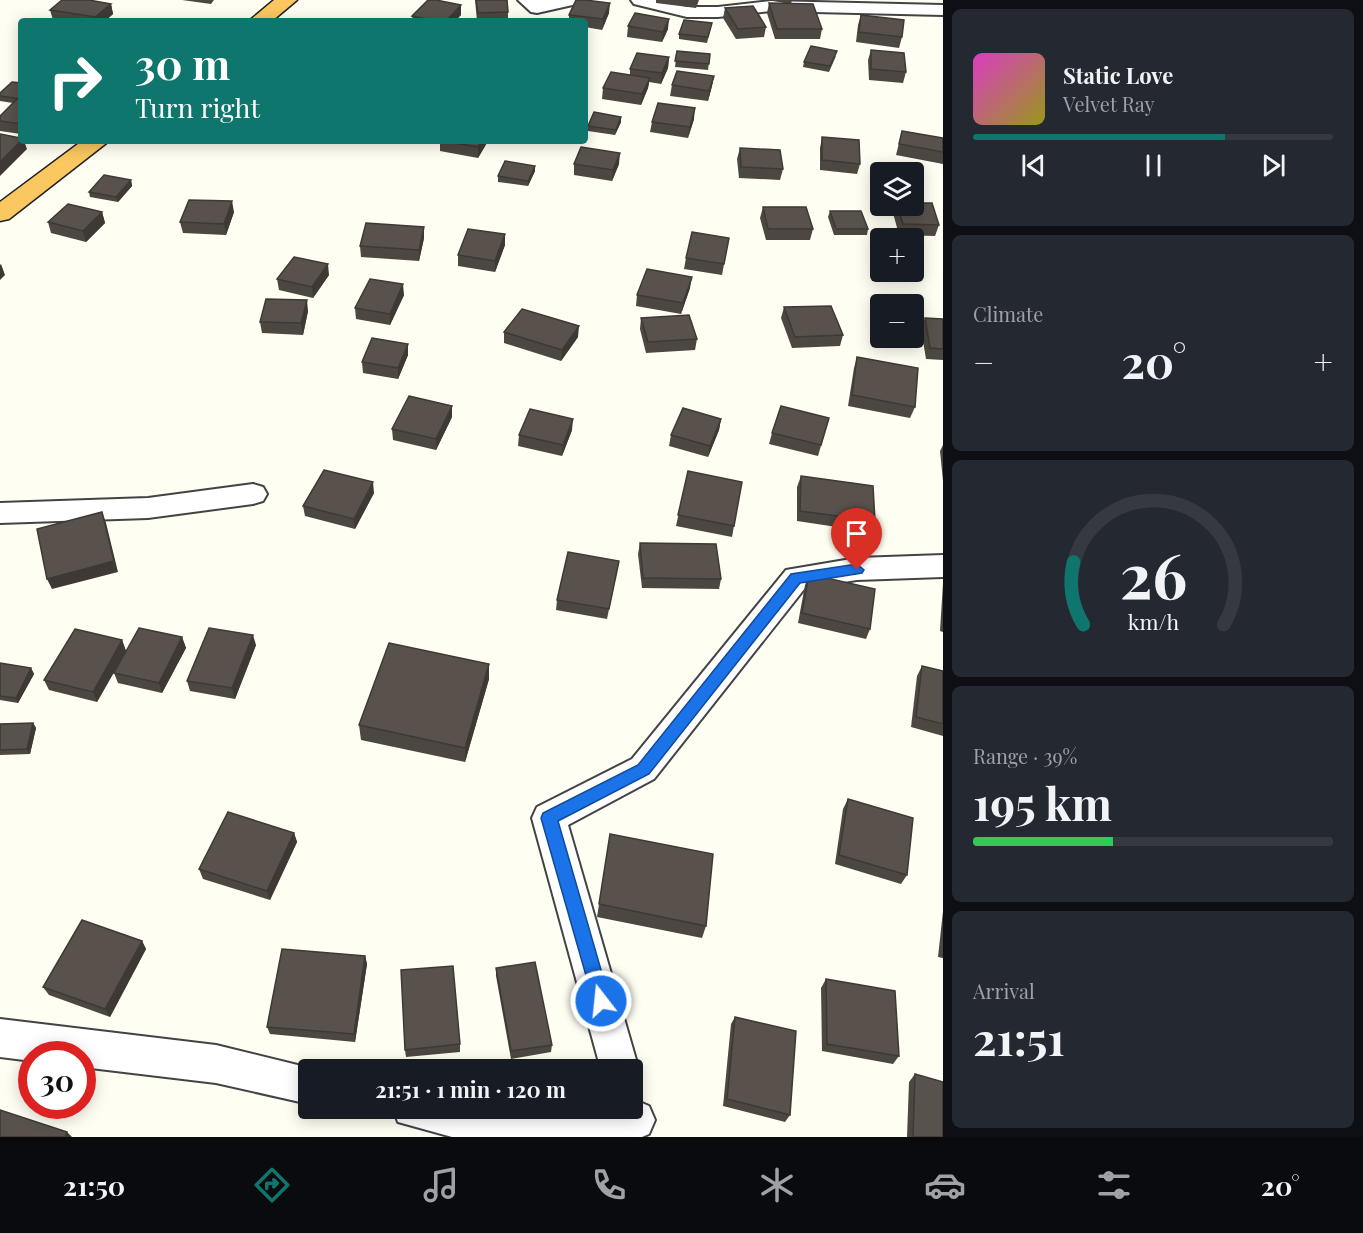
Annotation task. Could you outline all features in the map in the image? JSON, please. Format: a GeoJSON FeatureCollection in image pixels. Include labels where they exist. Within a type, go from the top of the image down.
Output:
{"type":"FeatureCollection","features":[{"type":"Feature","properties":{"kind":"highway"},"geometry":{"type":"LineString","coordinates":[[263,18],[287,0]]}},
{"type":"Feature","properties":{"kind":"highway"},"geometry":{"type":"LineString","coordinates":[[0,214],[93,144]]}},
{"type":"Feature","properties":{"kind":"street"},"geometry":{"type":"LineString","coordinates":[[527,0],[537,8],[572,0]]}},
{"type":"Feature","properties":{"kind":"street"},"geometry":{"type":"LineString","coordinates":[[640,0],[687,12],[718,12],[771,6],[943,10]]}},
{"type":"Feature","properties":{"kind":"street"},"geometry":{"type":"LineString","coordinates":[[0,513],[148,508],[253,494]]}},
{"type":"Feature","properties":{"kind":"street"},"geometry":{"type":"LineString","coordinates":[[617,1059],[549,818],[643,770],[796,578],[857,570],[943,566]]}},
{"type":"Feature","properties":{"kind":"street"},"geometry":{"type":"LineString","coordinates":[[0,1038],[216,1064],[298,1083]]}},
{"type":"Feature","properties":{"kind":"street"},"geometry":{"type":"LineString","coordinates":[[459,1119],[536,1137],[635,1122]]}},
{"type":"Feature","properties":{"kind":"building"},"geometry":{"type":"Polygon","coordinates":[[[62,0],[89,0],[111,4],[95,17],[50,10],[62,0]]]}},
{"type":"Feature","properties":{"kind":"building"},"geometry":{"type":"Polygon","coordinates":[[[428,0],[461,5],[449,18],[412,16],[428,0]]]}},
{"type":"Feature","properties":{"kind":"building"},"geometry":{"type":"Polygon","coordinates":[[[476,0],[507,0],[508,12],[478,13],[476,0]]]}},
{"type":"Feature","properties":{"kind":"building"},"geometry":{"type":"Polygon","coordinates":[[[576,0],[610,3],[603,19],[569,15],[576,0]]]}},
{"type":"Feature","properties":{"kind":"building"},"geometry":{"type":"Polygon","coordinates":[[[769,3],[813,4],[822,29],[777,29],[769,3]]]}},
{"type":"Feature","properties":{"kind":"building"},"geometry":{"type":"Polygon","coordinates":[[[753,6],[766,27],[738,29],[725,8],[753,6]]]}},
{"type":"Feature","properties":{"kind":"building"},"geometry":{"type":"Polygon","coordinates":[[[635,13],[669,19],[663,32],[628,26],[635,13]]]}},
{"type":"Feature","properties":{"kind":"building"},"geometry":{"type":"Polygon","coordinates":[[[861,15],[904,20],[902,37],[859,32],[861,15]]]}},
{"type":"Feature","properties":{"kind":"building"},"geometry":{"type":"Polygon","coordinates":[[[684,20],[712,23],[708,37],[679,34],[684,20]]]}},
{"type":"Feature","properties":{"kind":"building"},"geometry":{"type":"Polygon","coordinates":[[[811,46],[837,51],[830,66],[804,62],[811,46]]]}},
{"type":"Feature","properties":{"kind":"building"},"geometry":{"type":"Polygon","coordinates":[[[871,50],[904,53],[906,72],[871,69],[871,50]]]}},
{"type":"Feature","properties":{"kind":"building"},"geometry":{"type":"Polygon","coordinates":[[[677,51],[710,54],[709,64],[675,61],[677,51]]]}},
{"type":"Feature","properties":{"kind":"building"},"geometry":{"type":"Polygon","coordinates":[[[637,53],[669,57],[662,73],[630,69],[637,53]]]}},
{"type":"Feature","properties":{"kind":"building"},"geometry":{"type":"Polygon","coordinates":[[[677,71],[714,76],[709,91],[672,85],[677,71]]]}},
{"type":"Feature","properties":{"kind":"building"},"geometry":{"type":"Polygon","coordinates":[[[611,72],[650,78],[642,94],[603,88],[611,72]]]}},
{"type":"Feature","properties":{"kind":"building"},"geometry":{"type":"Polygon","coordinates":[[[12,82],[18,83],[18,99],[0,96],[0,93],[12,82]]]}},
{"type":"Feature","properties":{"kind":"building"},"geometry":{"type":"Polygon","coordinates":[[[18,99],[18,124],[0,121],[0,116],[18,99]]]}},
{"type":"Feature","properties":{"kind":"building"},"geometry":{"type":"Polygon","coordinates":[[[658,103],[695,108],[690,127],[652,122],[658,103]]]}},
{"type":"Feature","properties":{"kind":"building"},"geometry":{"type":"Polygon","coordinates":[[[594,112],[621,117],[616,130],[588,126],[594,112]]]}},
{"type":"Feature","properties":{"kind":"building"},"geometry":{"type":"Polygon","coordinates":[[[902,131],[943,138],[943,152],[899,144],[902,131]]]}},
{"type":"Feature","properties":{"kind":"building"},"geometry":{"type":"Polygon","coordinates":[[[0,134],[18,137],[18,144],[0,162],[0,134]]]}},
{"type":"Feature","properties":{"kind":"building"},"geometry":{"type":"Polygon","coordinates":[[[822,137],[859,140],[860,164],[822,160],[822,137]]]}},
{"type":"Feature","properties":{"kind":"building"},"geometry":{"type":"Polygon","coordinates":[[[460,144],[480,144],[478,147],[460,144]]]}},
{"type":"Feature","properties":{"kind":"building"},"geometry":{"type":"Polygon","coordinates":[[[581,147],[620,153],[613,170],[574,164],[581,147]]]}},
{"type":"Feature","properties":{"kind":"building"},"geometry":{"type":"Polygon","coordinates":[[[740,148],[780,150],[783,169],[741,167],[740,148]]]}},
{"type":"Feature","properties":{"kind":"building"},"geometry":{"type":"Polygon","coordinates":[[[505,161],[535,166],[528,181],[498,176],[505,161]]]}},
{"type":"Feature","properties":{"kind":"building"},"geometry":{"type":"Polygon","coordinates":[[[104,175],[131,180],[116,197],[89,192],[104,175]]]}},
{"type":"Feature","properties":{"kind":"building"},"geometry":{"type":"Polygon","coordinates":[[[189,200],[232,201],[224,224],[180,222],[189,200]]]}},
{"type":"Feature","properties":{"kind":"building"},"geometry":{"type":"Polygon","coordinates":[[[924,203],[932,203],[939,225],[903,224],[900,216],[924,216],[924,203]]]}},
{"type":"Feature","properties":{"kind":"building"},"geometry":{"type":"Polygon","coordinates":[[[68,204],[102,212],[83,231],[48,222],[68,204]]]}},
{"type":"Feature","properties":{"kind":"building"},"geometry":{"type":"Polygon","coordinates":[[[763,207],[806,207],[813,229],[768,229],[763,207]]]}},
{"type":"Feature","properties":{"kind":"building"},"geometry":{"type":"Polygon","coordinates":[[[830,211],[861,211],[868,229],[836,229],[830,211]]]}},
{"type":"Feature","properties":{"kind":"building"},"geometry":{"type":"Polygon","coordinates":[[[366,223],[424,227],[419,250],[360,246],[366,223]]]}},
{"type":"Feature","properties":{"kind":"building"},"geometry":{"type":"Polygon","coordinates":[[[468,229],[505,234],[495,261],[458,255],[468,229]]]}},
{"type":"Feature","properties":{"kind":"building"},"geometry":{"type":"Polygon","coordinates":[[[692,232],[729,238],[724,264],[686,258],[692,232]]]}},
{"type":"Feature","properties":{"kind":"building"},"geometry":{"type":"Polygon","coordinates":[[[294,257],[328,264],[312,287],[277,279],[294,257]]]}},
{"type":"Feature","properties":{"kind":"building"},"geometry":{"type":"Polygon","coordinates":[[[647,269],[692,277],[683,303],[637,295],[647,269]]]}},
{"type":"Feature","properties":{"kind":"building"},"geometry":{"type":"Polygon","coordinates":[[[370,279],[403,284],[390,314],[355,308],[370,279]]]}},
{"type":"Feature","properties":{"kind":"building"},"geometry":{"type":"Polygon","coordinates":[[[266,299],[307,300],[301,323],[260,322],[266,299]]]}},
{"type":"Feature","properties":{"kind":"building"},"geometry":{"type":"Polygon","coordinates":[[[831,306],[843,335],[795,337],[784,307],[831,306]]]}},
{"type":"Feature","properties":{"kind":"building"},"geometry":{"type":"Polygon","coordinates":[[[522,309],[579,326],[562,350],[504,332],[522,309]]]}},
{"type":"Feature","properties":{"kind":"building"},"geometry":{"type":"Polygon","coordinates":[[[689,315],[697,339],[648,342],[641,318],[689,315]]]}},
{"type":"Feature","properties":{"kind":"building"},"geometry":{"type":"Polygon","coordinates":[[[925,318],[943,319],[943,349],[930,348],[925,318]]]}},
{"type":"Feature","properties":{"kind":"building"},"geometry":{"type":"Polygon","coordinates":[[[372,338],[408,344],[398,368],[362,362],[372,338]]]}},
{"type":"Feature","properties":{"kind":"building"},"geometry":{"type":"Polygon","coordinates":[[[857,357],[918,368],[915,407],[852,395],[857,357]]]}},
{"type":"Feature","properties":{"kind":"building"},"geometry":{"type":"Polygon","coordinates":[[[409,396],[452,406],[436,439],[392,429],[409,396]]]}},
{"type":"Feature","properties":{"kind":"building"},"geometry":{"type":"Polygon","coordinates":[[[781,406],[829,418],[821,445],[772,433],[781,406]]]}},
{"type":"Feature","properties":{"kind":"building"},"geometry":{"type":"Polygon","coordinates":[[[683,408],[721,419],[710,446],[671,435],[683,408]]]}},
{"type":"Feature","properties":{"kind":"building"},"geometry":{"type":"Polygon","coordinates":[[[530,409],[573,419],[563,445],[519,435],[530,409]]]}},
{"type":"Feature","properties":{"kind":"building"},"geometry":{"type":"Polygon","coordinates":[[[324,470],[373,482],[354,519],[303,506],[324,470]]]}},
{"type":"Feature","properties":{"kind":"building"},"geometry":{"type":"Polygon","coordinates":[[[688,471],[742,482],[734,526],[678,515],[688,471]]]}},
{"type":"Feature","properties":{"kind":"building"},"geometry":{"type":"Polygon","coordinates":[[[801,476],[873,486],[875,521],[800,511],[801,476]]]}},
{"type":"Feature","properties":{"kind":"building"},"geometry":{"type":"Polygon","coordinates":[[[102,512],[114,561],[47,579],[37,529],[102,512]]]}},
{"type":"Feature","properties":{"kind":"building"},"geometry":{"type":"Polygon","coordinates":[[[640,543],[716,544],[721,579],[643,578],[640,543]]]}},
{"type":"Feature","properties":{"kind":"building"},"geometry":{"type":"Polygon","coordinates":[[[568,552],[619,561],[609,609],[557,600],[568,552]]]}},
{"type":"Feature","properties":{"kind":"building"},"geometry":{"type":"Polygon","coordinates":[[[809,574],[875,589],[870,629],[802,613],[809,574]]]}},
{"type":"Feature","properties":{"kind":"building"},"geometry":{"type":"Polygon","coordinates":[[[139,628],[182,637],[159,683],[114,673],[139,628]]]}},
{"type":"Feature","properties":{"kind":"building"},"geometry":{"type":"Polygon","coordinates":[[[209,628],[253,635],[232,688],[187,681],[209,628]]]}},
{"type":"Feature","properties":{"kind":"building"},"geometry":{"type":"Polygon","coordinates":[[[75,629],[122,640],[93,692],[44,680],[75,629]]]}},
{"type":"Feature","properties":{"kind":"building"},"geometry":{"type":"Polygon","coordinates":[[[389,643],[489,664],[465,748],[359,725],[389,643]]]}},
{"type":"Feature","properties":{"kind":"building"},"geometry":{"type":"Polygon","coordinates":[[[0,663],[31,668],[16,698],[0,696],[0,663]]]}},
{"type":"Feature","properties":{"kind":"building"},"geometry":{"type":"Polygon","coordinates":[[[922,666],[943,671],[943,724],[916,717],[922,666]]]}},
{"type":"Feature","properties":{"kind":"building"},"geometry":{"type":"Polygon","coordinates":[[[33,723],[27,749],[0,750],[0,724],[33,723]]]}},
{"type":"Feature","properties":{"kind":"building"},"geometry":{"type":"Polygon","coordinates":[[[848,799],[913,818],[907,875],[839,855],[848,799]]]}},
{"type":"Feature","properties":{"kind":"building"},"geometry":{"type":"Polygon","coordinates":[[[228,812],[294,833],[267,891],[199,869],[228,812]]]}},
{"type":"Feature","properties":{"kind":"building"},"geometry":{"type":"Polygon","coordinates":[[[610,834],[713,854],[706,926],[599,904],[610,834]]]}},
{"type":"Feature","properties":{"kind":"building"},"geometry":{"type":"Polygon","coordinates":[[[82,920],[142,941],[105,1009],[43,987],[82,920]]]}},
{"type":"Feature","properties":{"kind":"building"},"geometry":{"type":"Polygon","coordinates":[[[282,949],[365,956],[354,1034],[267,1027],[282,949]]]}},
{"type":"Feature","properties":{"kind":"building"},"geometry":{"type":"Polygon","coordinates":[[[535,962],[552,1045],[511,1051],[496,968],[535,962]]]}},
{"type":"Feature","properties":{"kind":"building"},"geometry":{"type":"Polygon","coordinates":[[[453,966],[460,1044],[405,1050],[401,970],[453,966]]]}},
{"type":"Feature","properties":{"kind":"building"},"geometry":{"type":"Polygon","coordinates":[[[826,979],[895,991],[899,1056],[827,1044],[826,979]]]}},
{"type":"Feature","properties":{"kind":"building"},"geometry":{"type":"Polygon","coordinates":[[[735,1017],[796,1031],[790,1115],[727,1099],[735,1017]]]}},
{"type":"Feature","properties":{"kind":"building"},"geometry":{"type":"Polygon","coordinates":[[[915,1074],[943,1082],[943,1137],[913,1137],[915,1074]]]}},
{"type":"Feature","properties":{"kind":"building"},"geometry":{"type":"Polygon","coordinates":[[[0,1110],[18,1116],[18,1119],[27,1119],[67,1132],[65,1137],[0,1137],[0,1110]]]}},
{"type":"Feature","properties":{"kind":"route"},"geometry":{"type":"LineString","coordinates":[[601,1001],[549,818],[643,770],[796,578],[857,570]]}}]}
